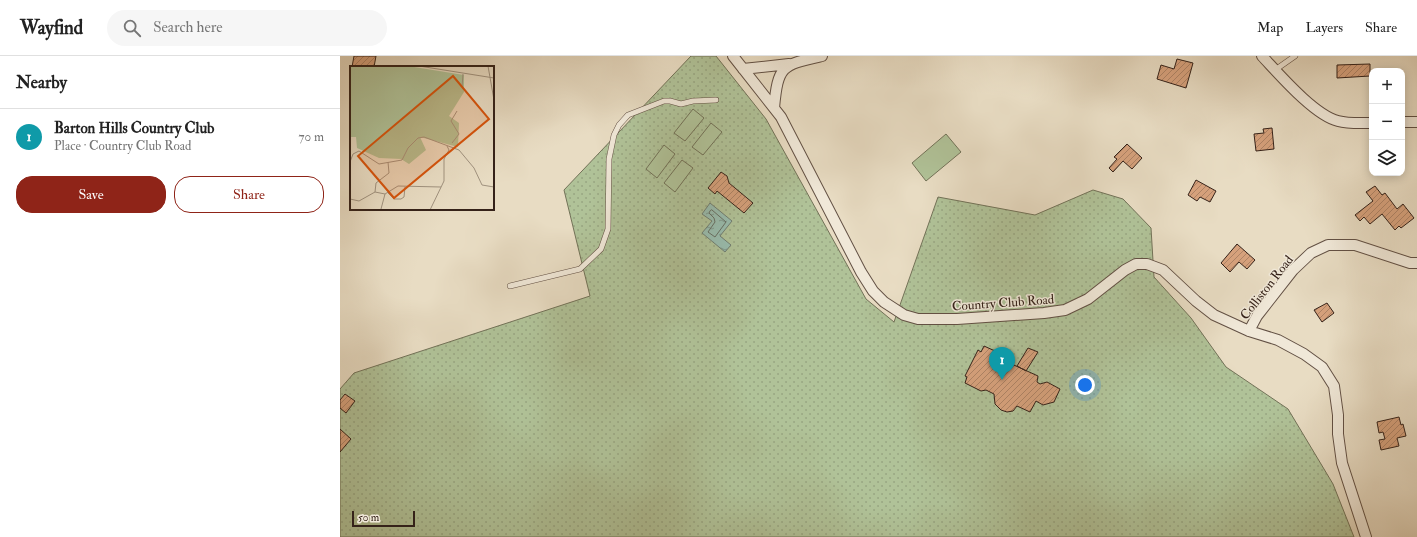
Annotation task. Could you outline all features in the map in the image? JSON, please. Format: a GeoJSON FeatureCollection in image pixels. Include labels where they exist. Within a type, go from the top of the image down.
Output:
{"type":"FeatureCollection","features":[{"type":"Feature","properties":{"kind":"street","name":"Country Club Road"},"geometry":{"type":"LineString","coordinates":[[733,56],[781,117],[861,272],[873,291],[884,302],[904,315],[918,318],[957,319],[1044,313],[1065,310],[1088,299],[1125,270],[1136,264],[1147,264],[1162,270],[1214,315],[1249,331],[1278,340],[1304,354],[1322,367],[1334,386],[1342,463],[1366,537]]}},
{"type":"Feature","properties":{"kind":"street"},"geometry":{"type":"LineString","coordinates":[[743,69],[789,64],[822,56]]}},
{"type":"Feature","properties":{"kind":"street"},"geometry":{"type":"LineString","coordinates":[[1262,56],[1320,113],[1338,121],[1369,123]]}},
{"type":"Feature","properties":{"kind":"street"},"geometry":{"type":"LineString","coordinates":[[774,108],[776,88],[780,75],[789,64]]}},
{"type":"Feature","properties":{"kind":"street"},"geometry":{"type":"LineString","coordinates":[[1405,122],[1417,122]]}},
{"type":"Feature","properties":{"kind":"street","name":"Colliston Road"},"geometry":{"type":"LineString","coordinates":[[1249,331],[1257,316],[1293,270],[1311,252],[1328,245],[1355,244],[1417,264]]}},
{"type":"Feature","properties":{"kind":"lane"},"geometry":{"type":"LineString","coordinates":[[1275,70],[1296,56]]}},
{"type":"Feature","properties":{"kind":"lane"},"geometry":{"type":"LineString","coordinates":[[510,286],[580,269],[601,250],[608,230],[609,159],[611,147],[614,135],[623,120],[628,115],[664,102],[670,101],[681,104],[693,101],[716,100]]}},
{"type":"Feature","properties":{"kind":"shaded area"},"geometry":{"type":"Polygon","coordinates":[[[691,56],[716,56],[766,119],[866,299],[894,322],[938,197],[1035,215],[1093,190],[1123,199],[1151,228],[1154,277],[1191,318],[1226,367],[1288,409],[1333,484],[1354,537],[340,537],[340,389],[354,373],[590,296],[564,190],[691,56]]]}},
{"type":"Feature","properties":{"kind":"shaded area"},"geometry":{"type":"Polygon","coordinates":[[[693,109],[704,118],[685,141],[674,133],[693,109]]]}},
{"type":"Feature","properties":{"kind":"shaded area"},"geometry":{"type":"Polygon","coordinates":[[[711,123],[722,132],[703,155],[692,147],[711,123]]]}},
{"type":"Feature","properties":{"kind":"shaded area"},"geometry":{"type":"Polygon","coordinates":[[[946,134],[961,152],[926,181],[912,163],[946,134]]]}},
{"type":"Feature","properties":{"kind":"shaded area"},"geometry":{"type":"Polygon","coordinates":[[[664,145],[675,154],[657,178],[646,169],[664,145]]]}},
{"type":"Feature","properties":{"kind":"shaded area"},"geometry":{"type":"Polygon","coordinates":[[[682,160],[693,168],[675,192],[664,183],[682,160]]]}},
{"type":"Feature","properties":{"kind":"water"},"geometry":{"type":"Polygon","coordinates":[[[710,203],[732,221],[720,236],[731,245],[725,252],[702,233],[712,221],[702,214],[710,203]]]}},
{"type":"Feature","properties":{"kind":"building"},"geometry":{"type":"Polygon","coordinates":[[[354,56],[376,56],[374,66],[352,66],[354,56]]]}},
{"type":"Feature","properties":{"kind":"building"},"geometry":{"type":"Polygon","coordinates":[[[1177,59],[1193,63],[1186,88],[1157,79],[1161,65],[1174,69],[1177,59]]]}},
{"type":"Feature","properties":{"kind":"building"},"geometry":{"type":"Polygon","coordinates":[[[1370,64],[1369,76],[1337,78],[1337,65],[1370,64]]]}},
{"type":"Feature","properties":{"kind":"building"},"geometry":{"type":"Polygon","coordinates":[[[1272,128],[1274,149],[1256,151],[1254,134],[1264,133],[1263,129],[1272,128]]]}},
{"type":"Feature","properties":{"kind":"building"},"geometry":{"type":"Polygon","coordinates":[[[1127,144],[1142,158],[1132,169],[1123,161],[1113,172],[1109,168],[1117,159],[1114,157],[1127,144]]]}},
{"type":"Feature","properties":{"kind":"building"},"geometry":{"type":"Polygon","coordinates":[[[721,172],[727,176],[729,183],[753,203],[744,213],[717,191],[715,194],[708,188],[721,172]]]}},
{"type":"Feature","properties":{"kind":"building"},"geometry":{"type":"Polygon","coordinates":[[[1196,180],[1216,191],[1210,202],[1200,197],[1197,201],[1188,195],[1196,180]]]}},
{"type":"Feature","properties":{"kind":"building"},"geometry":{"type":"Polygon","coordinates":[[[1375,186],[1382,195],[1385,193],[1397,209],[1403,204],[1414,218],[1401,228],[1399,226],[1395,230],[1382,214],[1370,224],[1364,217],[1360,221],[1355,215],[1373,201],[1366,192],[1375,186]]]}},
{"type":"Feature","properties":{"kind":"building"},"geometry":{"type":"Polygon","coordinates":[[[1237,244],[1255,260],[1247,269],[1239,262],[1230,272],[1221,263],[1237,244]]]}},
{"type":"Feature","properties":{"kind":"building"},"geometry":{"type":"Polygon","coordinates":[[[1327,303],[1334,313],[1322,322],[1314,310],[1327,303]]]}},
{"type":"Feature","properties":{"kind":"building"},"geometry":{"type":"Polygon","coordinates":[[[984,346],[995,351],[1000,357],[1001,363],[1004,364],[1005,361],[1038,376],[1037,382],[1040,384],[1047,382],[1060,389],[1054,402],[1043,405],[1036,401],[1030,412],[1017,406],[1013,411],[1007,412],[1001,410],[995,404],[994,394],[986,390],[981,391],[965,383],[967,377],[965,376],[978,350],[981,352],[984,346]]]}},
{"type":"Feature","properties":{"kind":"building"},"geometry":{"type":"Polygon","coordinates":[[[1028,348],[1038,352],[1026,371],[1017,366],[1028,348]]]}},
{"type":"Feature","properties":{"kind":"building"},"geometry":{"type":"Polygon","coordinates":[[[345,394],[355,401],[346,413],[340,408],[340,400],[345,394]]]}},
{"type":"Feature","properties":{"kind":"building"},"geometry":{"type":"Polygon","coordinates":[[[1399,417],[1401,425],[1403,424],[1406,436],[1397,438],[1399,446],[1381,450],[1379,440],[1385,439],[1383,432],[1379,433],[1377,422],[1399,417]]]}},
{"type":"Feature","properties":{"kind":"building"},"geometry":{"type":"Polygon","coordinates":[[[340,429],[351,439],[340,452],[340,429]]]}},
{"type":"Feature","properties":{"kind":"place","name":"Barton Hills Country Club"},"geometry":{"type":"Point","coordinates":[1002,380]}}]}
